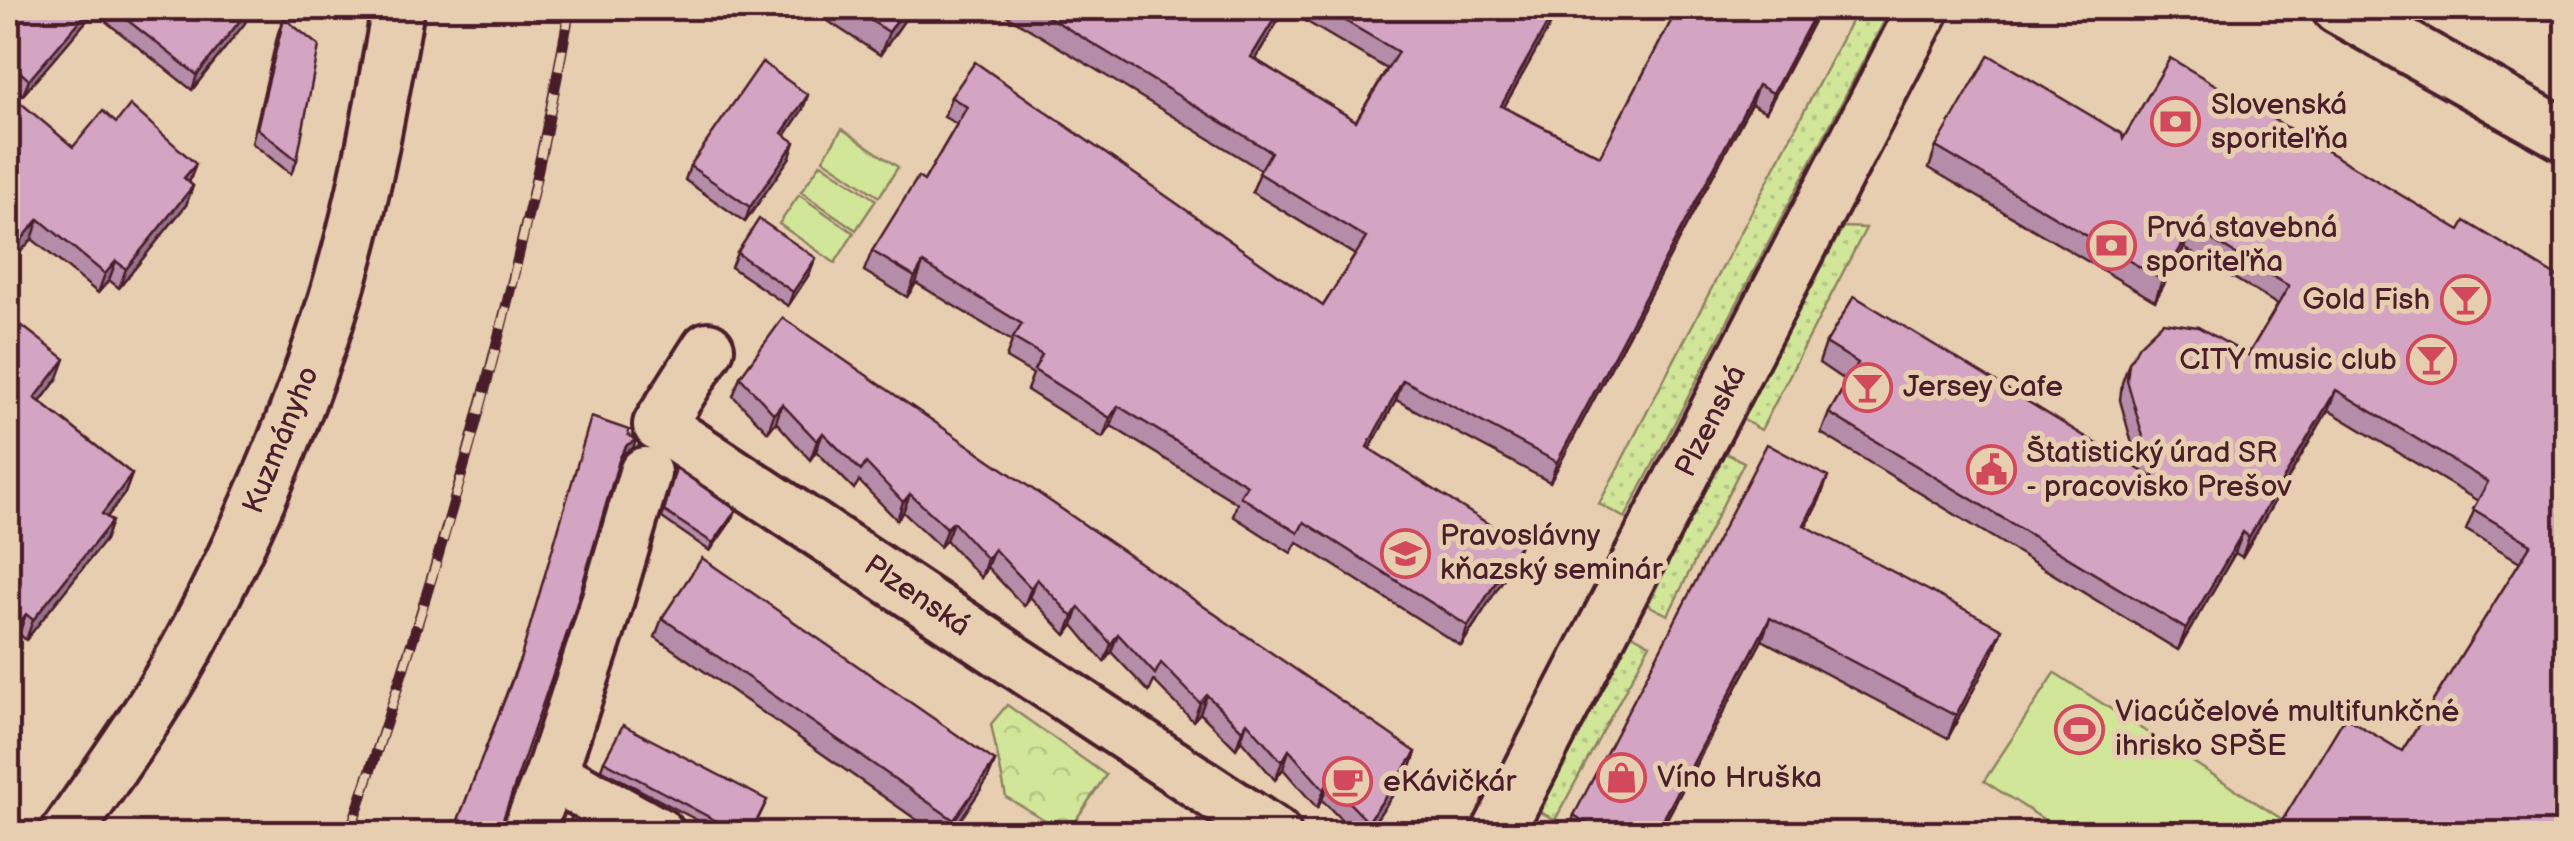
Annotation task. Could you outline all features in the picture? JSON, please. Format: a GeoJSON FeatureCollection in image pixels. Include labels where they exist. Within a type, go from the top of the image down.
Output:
{"type":"FeatureCollection","features":[{"type":"Feature","properties":{"kind":"street","name":"Kuzmányho"},"geometry":{"type":"LineString","coordinates":[[66,834],[196,631],[274,466],[336,295],[377,132],[398,8]]}},
{"type":"Feature","properties":{"kind":"street","name":"Plzenská"},"geometry":{"type":"LineString","coordinates":[[1497,834],[1924,8]]}},
{"type":"Feature","properties":{"kind":"street"},"geometry":{"type":"LineString","coordinates":[[2338,8],[2566,136]]}},
{"type":"Feature","properties":{"kind":"street","name":"Plzenská"},"geometry":{"type":"LineString","coordinates":[[708,348],[659,424],[1275,834]]}},
{"type":"Feature","properties":{"kind":"street"},"geometry":{"type":"LineString","coordinates":[[527,834],[599,629],[645,473]]}},
{"type":"Feature","properties":{"kind":"street"},"geometry":{"type":"LineString","coordinates":[[551,774],[659,834]]}},
{"type":"Feature","properties":{"kind":"green space"},"geometry":{"type":"Polygon","coordinates":[[[1858,8],[1891,8],[1625,518],[1599,504],[1858,8]]]}},
{"type":"Feature","properties":{"kind":"green space"},"geometry":{"type":"Polygon","coordinates":[[[842,129],[898,167],[879,197],[823,159],[842,129]]]}},
{"type":"Feature","properties":{"kind":"green space"},"geometry":{"type":"Polygon","coordinates":[[[821,163],[876,200],[856,230],[801,192],[821,163]]]}},
{"type":"Feature","properties":{"kind":"green space"},"geometry":{"type":"Polygon","coordinates":[[[799,195],[854,233],[835,263],[779,224],[799,195]]]}},
{"type":"Feature","properties":{"kind":"green space"},"geometry":{"type":"Polygon","coordinates":[[[1843,227],[1866,228],[1761,430],[1742,419],[1843,227]]]}},
{"type":"Feature","properties":{"kind":"green space"},"geometry":{"type":"Polygon","coordinates":[[[1723,452],[1744,462],[1668,615],[1648,605],[1723,452]]]}},
{"type":"Feature","properties":{"kind":"green space"},"geometry":{"type":"Polygon","coordinates":[[[1632,634],[1650,644],[1555,820],[1537,810],[1632,634]]]}},
{"type":"Feature","properties":{"kind":"green space","name":"Viacúčelové multifunkčné ihrisko SPŠE"},"geometry":{"type":"Polygon","coordinates":[[[2055,673],[2280,818],[2271,833],[2065,833],[1984,781],[2055,673]]]}},
{"type":"Feature","properties":{"kind":"green space"},"geometry":{"type":"Polygon","coordinates":[[[1007,705],[1106,775],[1067,833],[1006,797],[991,724],[1007,705]]]}},
{"type":"Feature","properties":{"kind":"building"},"geometry":{"type":"Polygon","coordinates":[[[8,8],[91,8],[29,80],[8,61],[8,8]]]}},
{"type":"Feature","properties":{"kind":"building"},"geometry":{"type":"Polygon","coordinates":[[[112,8],[250,8],[197,75],[112,8]]]}},
{"type":"Feature","properties":{"kind":"building"},"geometry":{"type":"Polygon","coordinates":[[[851,8],[906,8],[889,32],[851,8]]]}},
{"type":"Feature","properties":{"kind":"building"},"geometry":{"type":"Polygon","coordinates":[[[1034,8],[1281,8],[1251,57],[1356,121],[1398,52],[1323,8],[1556,8],[1501,106],[1600,156],[1678,8],[1818,8],[1773,93],[1758,85],[1557,462],[1403,380],[1367,447],[1520,544],[1468,626],[1304,522],[1298,533],[1240,496],[1247,485],[1118,406],[1110,418],[1034,370],[1042,355],[1013,338],[1022,324],[923,263],[915,277],[872,251],[918,177],[924,181],[967,107],[951,97],[975,62],[1323,306],[1366,238],[1259,173],[1271,152],[1034,8]]]}},
{"type":"Feature","properties":{"kind":"building"},"geometry":{"type":"Polygon","coordinates":[[[284,18],[319,46],[297,160],[257,128],[284,18]]]}},
{"type":"Feature","properties":{"kind":"building"},"geometry":{"type":"Polygon","coordinates":[[[1989,55],[2122,134],[2123,139],[2170,58],[2460,230],[2465,221],[2566,282],[2566,834],[2274,834],[2345,717],[2402,751],[2531,544],[2473,509],[2488,482],[2336,390],[2249,537],[2243,532],[2186,629],[1829,413],[1858,363],[1826,343],[1854,296],[2155,479],[2127,380],[2129,363],[2139,345],[2163,322],[2198,327],[2248,355],[2289,286],[2192,228],[2162,280],[1936,147],[1989,55]]]}},
{"type":"Feature","properties":{"kind":"building"},"geometry":{"type":"Polygon","coordinates":[[[762,62],[808,95],[782,133],[795,142],[750,207],[690,166],[762,62]]]}},
{"type":"Feature","properties":{"kind":"building"},"geometry":{"type":"Polygon","coordinates":[[[15,98],[73,147],[103,111],[116,123],[130,105],[196,164],[184,178],[193,186],[126,269],[116,261],[105,274],[39,219],[15,247],[8,240],[8,107],[15,98]]]}},
{"type":"Feature","properties":{"kind":"building"},"geometry":{"type":"Polygon","coordinates":[[[759,219],[816,258],[793,292],[737,253],[759,219]]]}},
{"type":"Feature","properties":{"kind":"building"},"geometry":{"type":"Polygon","coordinates":[[[8,315],[65,359],[35,398],[132,474],[102,514],[112,521],[33,620],[26,614],[8,638],[8,315]]]}},
{"type":"Feature","properties":{"kind":"building"},"geometry":{"type":"Polygon","coordinates":[[[783,318],[1416,752],[1368,822],[1329,782],[1324,790],[1289,750],[1282,762],[1247,722],[1242,730],[1207,695],[1200,703],[1161,663],[1155,674],[1118,634],[1111,644],[1079,607],[1073,617],[1037,579],[1031,588],[994,549],[987,559],[953,522],[947,528],[910,494],[903,502],[866,463],[861,471],[823,433],[817,441],[782,404],[774,414],[740,377],[783,318]]]}},
{"type":"Feature","properties":{"kind":"building"},"geometry":{"type":"Polygon","coordinates":[[[591,417],[629,430],[628,435],[636,440],[627,445],[620,457],[574,613],[498,834],[470,834],[455,828],[520,660],[591,417]]]}},
{"type":"Feature","properties":{"kind":"building"},"geometry":{"type":"Polygon","coordinates":[[[1767,444],[1828,477],[1804,525],[2002,629],[1956,716],[1770,618],[1657,831],[1661,834],[1596,834],[1598,831],[1574,815],[1767,444]]]}},
{"type":"Feature","properties":{"kind":"building"},"geometry":{"type":"Polygon","coordinates":[[[676,468],[736,510],[713,543],[664,511],[676,468]]]}},
{"type":"Feature","properties":{"kind":"building"},"geometry":{"type":"Polygon","coordinates":[[[702,558],[995,761],[954,820],[662,618],[702,558]]]}},
{"type":"Feature","properties":{"kind":"building"},"geometry":{"type":"Polygon","coordinates":[[[623,725],[767,800],[750,834],[741,834],[604,761],[623,725]]]}},
{"type":"Feature","properties":{"kind":"building"},"geometry":{"type":"Polygon","coordinates":[[[572,817],[618,834],[563,834],[572,817]]]}},
{"type":"Feature","properties":{"kind":"railway"},"geometry":{"type":"LineString","coordinates":[[349,834],[416,630],[476,425],[527,218],[570,8]]}},
{"type":"Feature","properties":{"kind":"place","name":"Slovenská sporiteľňa"},"geometry":{"type":"Point","coordinates":[2176,122]}},
{"type":"Feature","properties":{"kind":"place","name":"Prvá stavebná sporiteľňa"},"geometry":{"type":"Point","coordinates":[2111,245]}},
{"type":"Feature","properties":{"kind":"place","name":"Gold Fish"},"geometry":{"type":"Point","coordinates":[2465,300]}},
{"type":"Feature","properties":{"kind":"place","name":"CITY music club"},"geometry":{"type":"Point","coordinates":[2432,360]}},
{"type":"Feature","properties":{"kind":"place","name":"Jersey Cafe"},"geometry":{"type":"Point","coordinates":[1868,387]}},
{"type":"Feature","properties":{"kind":"place","name":"Štatistický úrad SR - pracovisko Prešov"},"geometry":{"type":"Point","coordinates":[1991,470]}},
{"type":"Feature","properties":{"kind":"place","name":"Pravoslávny kňazský seminár"},"geometry":{"type":"Point","coordinates":[1405,553]}},
{"type":"Feature","properties":{"kind":"place","name":"Viacúčelové multifunkčné ihrisko SPŠE"},"geometry":{"type":"Point","coordinates":[2080,729]}},
{"type":"Feature","properties":{"kind":"place","name":"Víno Hruška"},"geometry":{"type":"Point","coordinates":[1622,778]}},
{"type":"Feature","properties":{"kind":"place","name":"eKávičkár"},"geometry":{"type":"Point","coordinates":[1348,782]}}]}
